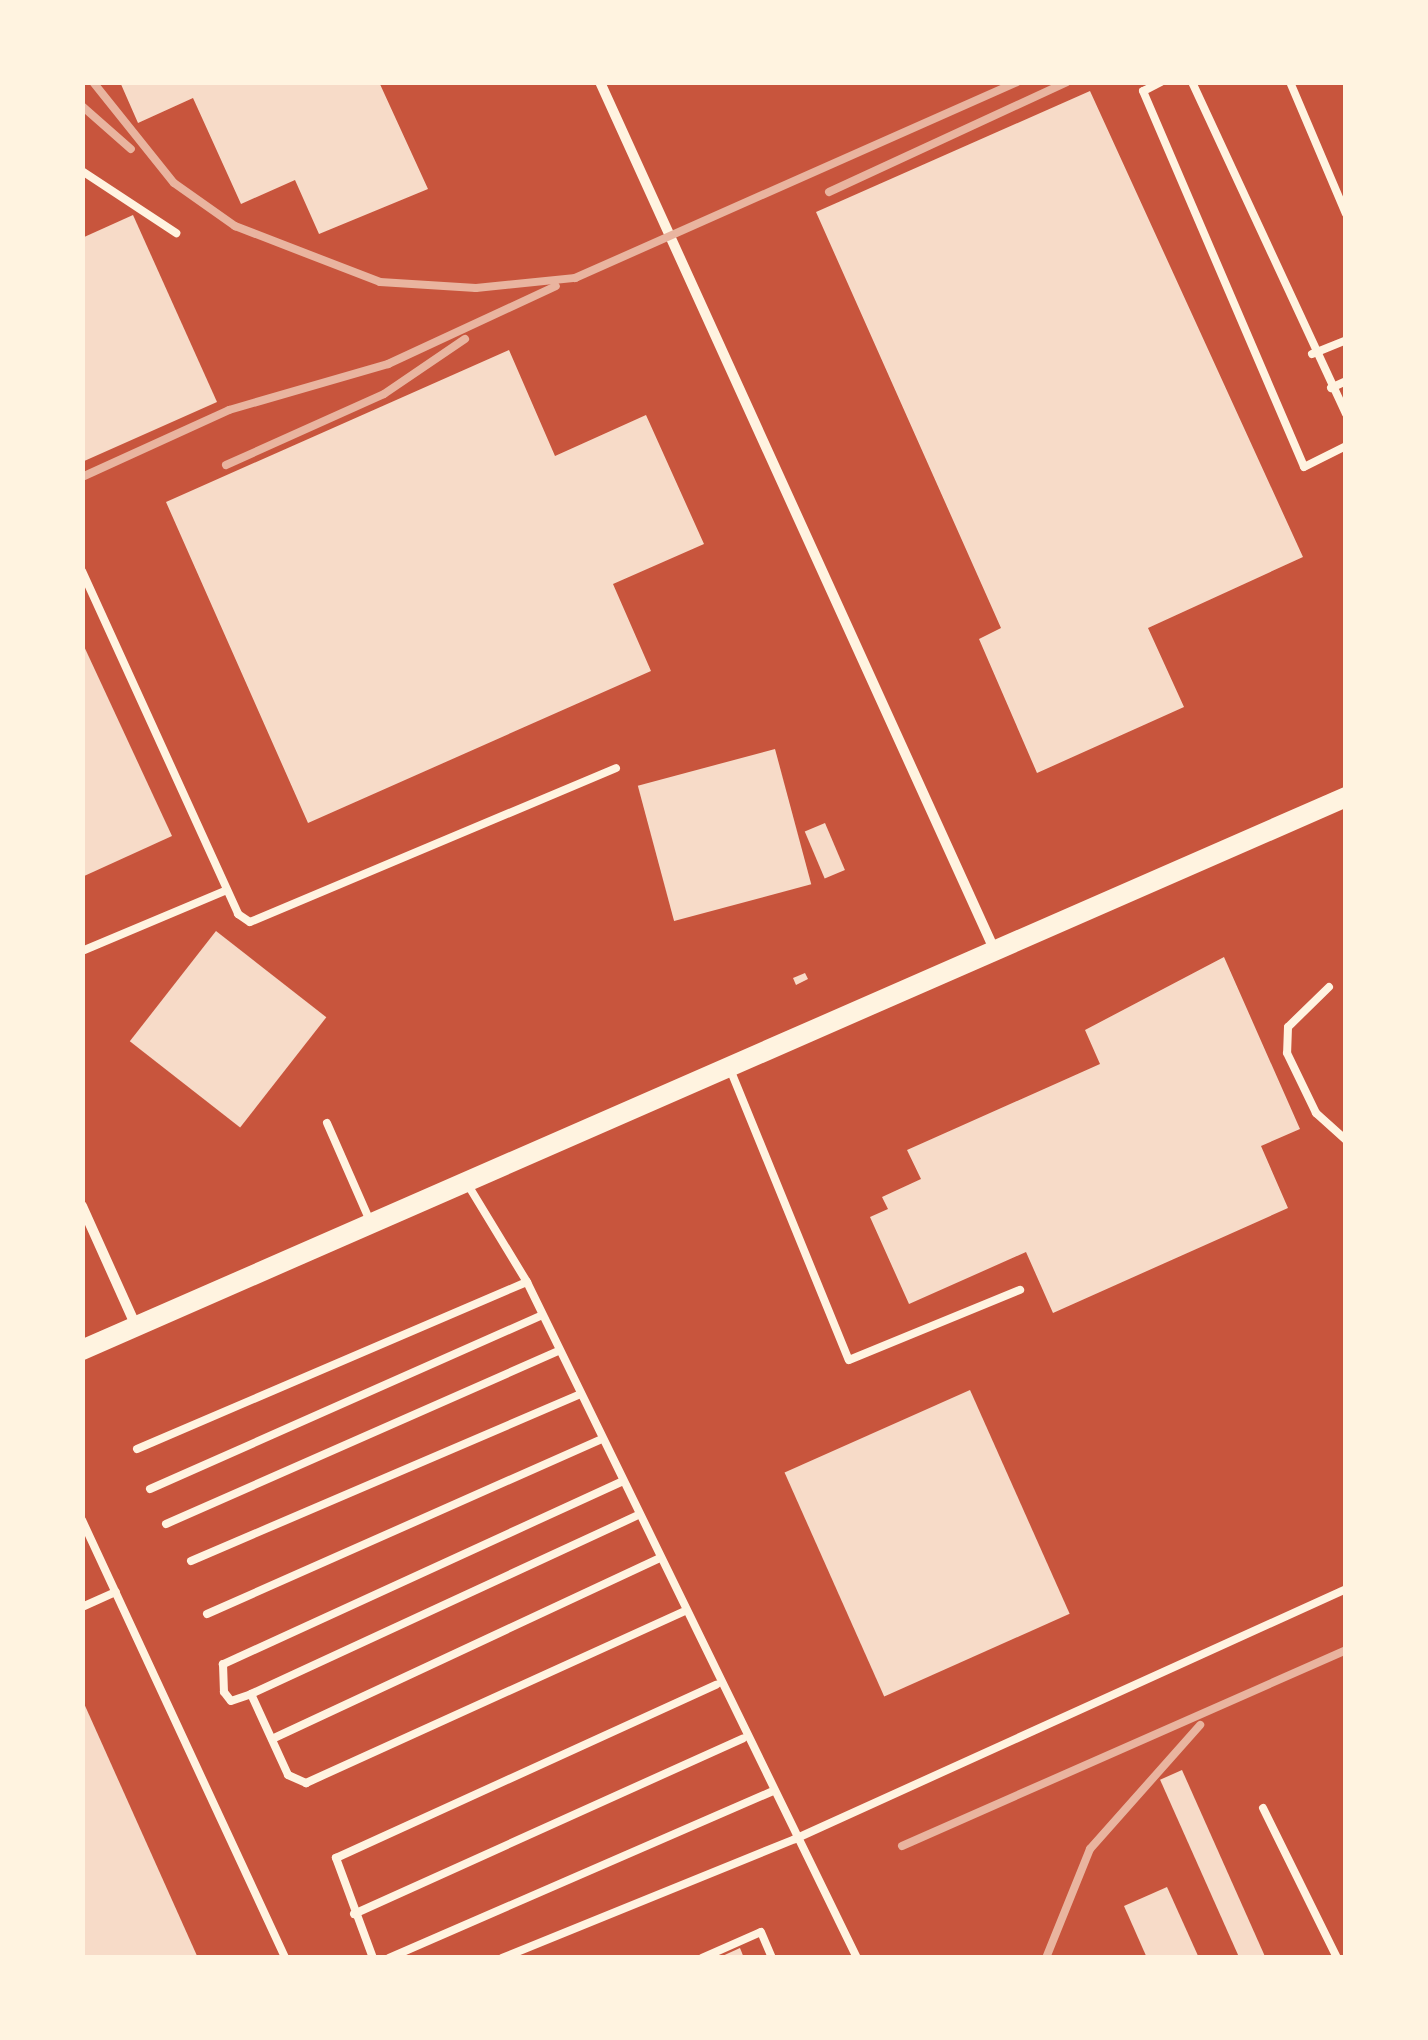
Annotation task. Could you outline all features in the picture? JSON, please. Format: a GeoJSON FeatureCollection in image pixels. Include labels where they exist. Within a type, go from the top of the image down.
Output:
{"type":"FeatureCollection","features":[{"type":"Feature","properties":{"kind":"main road"},"geometry":{"type":"LineString","coordinates":[[82,1350],[994,949],[1345,800]]}},
{"type":"Feature","properties":{"kind":"street"},"geometry":{"type":"LineString","coordinates":[[600,82],[994,949]]}},
{"type":"Feature","properties":{"kind":"street"},"geometry":{"type":"LineString","coordinates":[[82,1206],[136,1326]]}},
{"type":"Feature","properties":{"kind":"lane"},"geometry":{"type":"LineString","coordinates":[[1161,82],[1142,90],[1304,466],[1346,446]]}},
{"type":"Feature","properties":{"kind":"lane"},"geometry":{"type":"LineString","coordinates":[[1192,82],[1312,354],[1346,414]]}},
{"type":"Feature","properties":{"kind":"lane"},"geometry":{"type":"LineString","coordinates":[[1290,82],[1346,214]]}},
{"type":"Feature","properties":{"kind":"lane"},"geometry":{"type":"LineString","coordinates":[[82,171],[176,234]]}},
{"type":"Feature","properties":{"kind":"lane"},"geometry":{"type":"LineString","coordinates":[[1312,354],[1346,340]]}},
{"type":"Feature","properties":{"kind":"lane"},"geometry":{"type":"LineString","coordinates":[[1331,388],[1346,381]]}},
{"type":"Feature","properties":{"kind":"lane"},"geometry":{"type":"LineString","coordinates":[[82,571],[238,914],[265,921],[616,768]]}},
{"type":"Feature","properties":{"kind":"lane"},"geometry":{"type":"LineString","coordinates":[[82,951],[227,890]]}},
{"type":"Feature","properties":{"kind":"lane"},"geometry":{"type":"LineString","coordinates":[[1328,987],[1288,1027],[1287,1053],[1316,1112],[1346,1140]]}},
{"type":"Feature","properties":{"kind":"lane"},"geometry":{"type":"LineString","coordinates":[[728,1066],[849,1360],[1020,1290]]}},
{"type":"Feature","properties":{"kind":"lane"},"geometry":{"type":"LineString","coordinates":[[326,1123],[371,1223]]}},
{"type":"Feature","properties":{"kind":"lane"},"geometry":{"type":"LineString","coordinates":[[466,1180],[527,1282],[716,1685],[857,1958]]}},
{"type":"Feature","properties":{"kind":"lane"},"geometry":{"type":"LineString","coordinates":[[137,1449],[527,1282]]}},
{"type":"Feature","properties":{"kind":"lane"},"geometry":{"type":"LineString","coordinates":[[150,1489],[542,1314]]}},
{"type":"Feature","properties":{"kind":"lane"},"geometry":{"type":"LineString","coordinates":[[166,1524],[559,1351]]}},
{"type":"Feature","properties":{"kind":"lane"},"geometry":{"type":"LineString","coordinates":[[191,1561],[580,1394]]}},
{"type":"Feature","properties":{"kind":"lane"},"geometry":{"type":"LineString","coordinates":[[207,1614],[601,1438]]}},
{"type":"Feature","properties":{"kind":"lane"},"geometry":{"type":"LineString","coordinates":[[621,1482],[220,1666],[231,1701],[638,1516]]}},
{"type":"Feature","properties":{"kind":"lane"},"geometry":{"type":"LineString","coordinates":[[82,1520],[286,1958]]}},
{"type":"Feature","properties":{"kind":"lane"},"geometry":{"type":"LineString","coordinates":[[272,1739],[658,1559]]}},
{"type":"Feature","properties":{"kind":"lane"},"geometry":{"type":"LineString","coordinates":[[502,1958],[795,1839],[1346,1589]]}},
{"type":"Feature","properties":{"kind":"lane"},"geometry":{"type":"LineString","coordinates":[[82,1608],[116,1592]]}},
{"type":"Feature","properties":{"kind":"lane"},"geometry":{"type":"LineString","coordinates":[[252,1694],[288,1775],[306,1783],[683,1612]]}},
{"type":"Feature","properties":{"kind":"lane"},"geometry":{"type":"LineString","coordinates":[[373,1958],[333,1866],[341,1855],[716,1685]]}},
{"type":"Feature","properties":{"kind":"lane"},"geometry":{"type":"LineString","coordinates":[[354,1914],[743,1738]]}},
{"type":"Feature","properties":{"kind":"lane"},"geometry":{"type":"LineString","coordinates":[[390,1958],[771,1792]]}},
{"type":"Feature","properties":{"kind":"lane"},"geometry":{"type":"LineString","coordinates":[[1263,1808],[1336,1958]]}},
{"type":"Feature","properties":{"kind":"lane"},"geometry":{"type":"LineString","coordinates":[[702,1958],[761,1932],[772,1958]]}},
{"type":"Feature","properties":{"kind":"building"},"geometry":{"type":"Polygon","coordinates":[[[120,82],[379,82],[428,189],[319,234],[295,180],[241,204],[193,98],[138,123],[120,82]]]}},
{"type":"Feature","properties":{"kind":"building"},"geometry":{"type":"Polygon","coordinates":[[[1090,91],[1303,557],[1148,628],[1184,707],[1037,773],[979,639],[1001,628],[816,212],[1090,91]]]}},
{"type":"Feature","properties":{"kind":"building"},"geometry":{"type":"Polygon","coordinates":[[[133,215],[217,402],[82,462],[82,238],[133,215]]]}},
{"type":"Feature","properties":{"kind":"building"},"geometry":{"type":"Polygon","coordinates":[[[509,350],[555,456],[646,415],[704,544],[613,584],[651,671],[308,823],[166,502],[509,350]]]}},
{"type":"Feature","properties":{"kind":"building"},"geometry":{"type":"Polygon","coordinates":[[[82,642],[172,836],[82,877],[82,642]]]}},
{"type":"Feature","properties":{"kind":"building"},"geometry":{"type":"Polygon","coordinates":[[[775,749],[811,884],[674,921],[638,786],[775,749]]]}},
{"type":"Feature","properties":{"kind":"building"},"geometry":{"type":"Polygon","coordinates":[[[825,823],[845,870],[825,879],[805,832],[825,823]]]}},
{"type":"Feature","properties":{"kind":"building"},"geometry":{"type":"Polygon","coordinates":[[[216,931],[326,1017],[240,1128],[130,1041],[216,931]]]}},
{"type":"Feature","properties":{"kind":"building"},"geometry":{"type":"Polygon","coordinates":[[[1224,957],[1300,1129],[1261,1146],[1288,1208],[1053,1313],[1026,1252],[909,1304],[870,1217],[888,1209],[882,1197],[921,1179],[907,1150],[1100,1064],[1085,1030],[1224,957]]]}},
{"type":"Feature","properties":{"kind":"building"},"geometry":{"type":"Polygon","coordinates":[[[805,973],[808,979],[796,985],[793,978],[805,973]]]}},
{"type":"Feature","properties":{"kind":"building"},"geometry":{"type":"Polygon","coordinates":[[[970,1390],[1070,1614],[884,1696],[785,1473],[970,1390]]]}},
{"type":"Feature","properties":{"kind":"building"},"geometry":{"type":"Polygon","coordinates":[[[82,1699],[198,1958],[82,1958],[82,1699]]]}},
{"type":"Feature","properties":{"kind":"building"},"geometry":{"type":"Polygon","coordinates":[[[1182,1770],[1266,1958],[1239,1958],[1160,1780],[1182,1770]]]}},
{"type":"Feature","properties":{"kind":"building"},"geometry":{"type":"Polygon","coordinates":[[[1167,1887],[1199,1958],[1147,1958],[1124,1906],[1167,1887]]]}},
{"type":"Feature","properties":{"kind":"building"},"geometry":{"type":"Polygon","coordinates":[[[740,1948],[744,1958],[718,1958],[740,1948]]]}},
{"type":"Feature","properties":{"kind":"railway"},"geometry":{"type":"LineString","coordinates":[[93,82],[174,183],[235,226],[380,282],[476,288],[575,278],[1017,82]]}},
{"type":"Feature","properties":{"kind":"railway"},"geometry":{"type":"LineString","coordinates":[[829,192],[1067,82]]}},
{"type":"Feature","properties":{"kind":"railway"},"geometry":{"type":"LineString","coordinates":[[82,106],[131,149]]}},
{"type":"Feature","properties":{"kind":"railway"},"geometry":{"type":"LineString","coordinates":[[82,477],[229,410],[388,364],[556,286]]}},
{"type":"Feature","properties":{"kind":"railway"},"geometry":{"type":"LineString","coordinates":[[226,465],[384,394],[465,339]]}},
{"type":"Feature","properties":{"kind":"railway"},"geometry":{"type":"LineString","coordinates":[[902,1846],[1346,1650]]}},
{"type":"Feature","properties":{"kind":"railway"},"geometry":{"type":"LineString","coordinates":[[1046,1958],[1090,1849],[1200,1725]]}}]}
